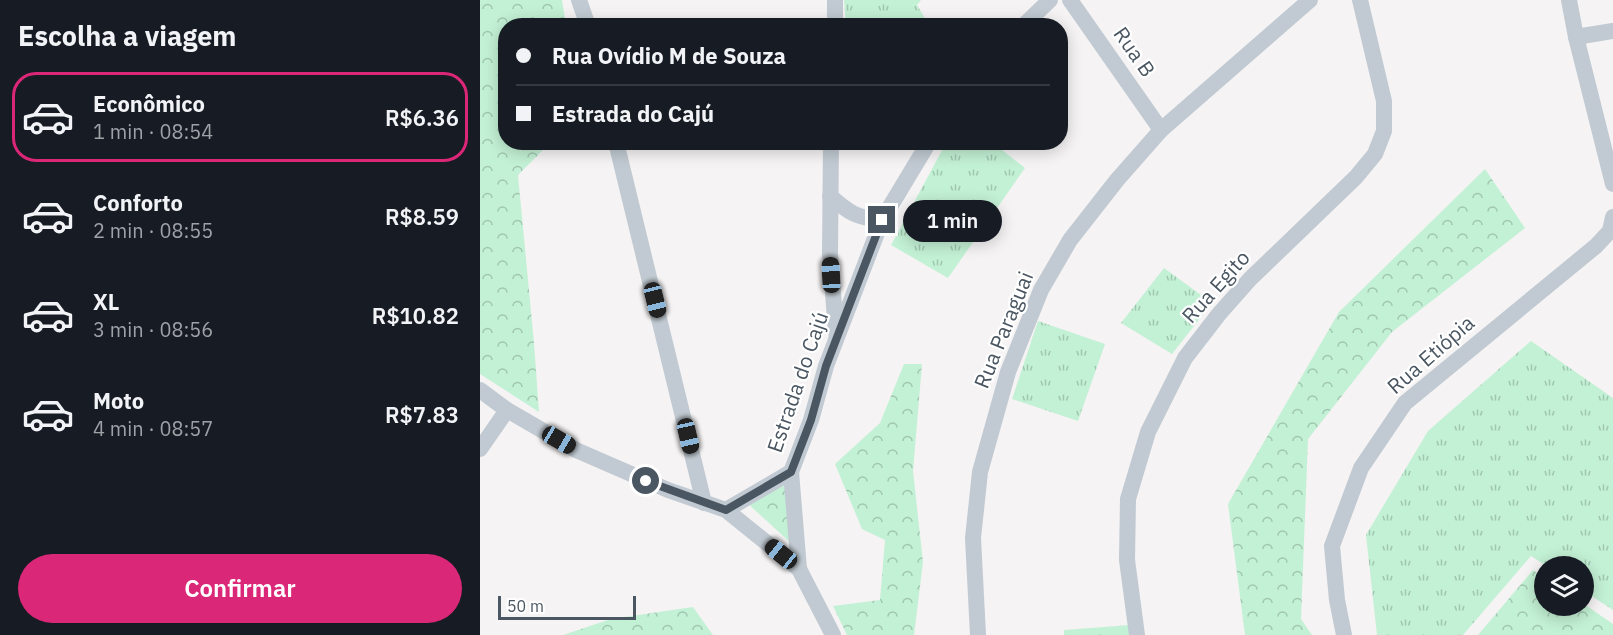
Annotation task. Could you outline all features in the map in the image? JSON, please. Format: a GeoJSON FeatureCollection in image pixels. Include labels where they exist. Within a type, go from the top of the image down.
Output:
{"type":"FeatureCollection","features":[{"type":"Feature","properties":{"kind":"street"},"geometry":{"type":"LineString","coordinates":[[579,0],[585,18]]}},
{"type":"Feature","properties":{"kind":"street"},"geometry":{"type":"LineString","coordinates":[[835,0],[835,18]]}},
{"type":"Feature","properties":{"kind":"street"},"geometry":{"type":"LineString","coordinates":[[1031,18],[1050,0]]}},
{"type":"Feature","properties":{"kind":"street","name":"Rua B"},"geometry":{"type":"LineString","coordinates":[[1070,0],[1161,130]]}},
{"type":"Feature","properties":{"kind":"street","name":"Rua Paraguai"},"geometry":{"type":"LineString","coordinates":[[978,635],[973,538],[980,472],[1008,372],[1041,290],[1070,240],[1117,180],[1161,130],[1310,0]]}},
{"type":"Feature","properties":{"kind":"street"},"geometry":{"type":"LineString","coordinates":[[1569,0],[1613,184]]}},
{"type":"Feature","properties":{"kind":"street","name":"Rua Egito"},"geometry":{"type":"LineString","coordinates":[[1137,635],[1127,561],[1128,499],[1148,432],[1156,415],[1185,358],[1219,314],[1250,279],[1356,177],[1375,154],[1384,131],[1384,101],[1357,1]]}},
{"type":"Feature","properties":{"kind":"street"},"geometry":{"type":"LineString","coordinates":[[1576,37],[1613,31]]}},
{"type":"Feature","properties":{"kind":"street"},"geometry":{"type":"LineString","coordinates":[[618,150],[704,503]]}},
{"type":"Feature","properties":{"kind":"street"},"geometry":{"type":"LineString","coordinates":[[831,150],[830,254],[836,337]]}},
{"type":"Feature","properties":{"kind":"street","name":"Estrada do Cajú"},"geometry":{"type":"LineString","coordinates":[[726,510],[791,472],[811,420],[836,337],[882,220],[924,150]]}},
{"type":"Feature","properties":{"kind":"street"},"geometry":{"type":"LineString","coordinates":[[830,196],[847,212],[862,218],[882,220]]}},
{"type":"Feature","properties":{"kind":"street","name":"Rua Etiópia"},"geometry":{"type":"LineString","coordinates":[[1344,635],[1337,600],[1332,546],[1361,468],[1405,403],[1596,246],[1610,231],[1613,217]]}},
{"type":"Feature","properties":{"kind":"street"},"geometry":{"type":"LineString","coordinates":[[480,390],[507,410],[576,450],[726,510],[799,569]]}},
{"type":"Feature","properties":{"kind":"street"},"geometry":{"type":"LineString","coordinates":[[480,449],[507,410]]}},
{"type":"Feature","properties":{"kind":"street"},"geometry":{"type":"LineString","coordinates":[[791,472],[799,569],[832,635]]}},
{"type":"Feature","properties":{"kind":"green space"},"geometry":{"type":"Polygon","coordinates":[[[480,0],[562,0],[565,18],[498,18],[498,150],[543,150],[518,175],[539,412],[480,374],[480,0]]]}},
{"type":"Feature","properties":{"kind":"green space"},"geometry":{"type":"Polygon","coordinates":[[[844,0],[921,0],[917,5],[925,18],[845,18],[844,0]]]}},
{"type":"Feature","properties":{"kind":"green space"},"geometry":{"type":"Polygon","coordinates":[[[942,150],[1002,150],[1025,168],[948,278],[891,245],[942,150]]]}},
{"type":"Feature","properties":{"kind":"green space"},"geometry":{"type":"Polygon","coordinates":[[[1485,169],[1525,228],[1392,332],[1308,439],[1301,619],[1312,635],[1245,635],[1228,504],[1339,312],[1485,169]]]}},
{"type":"Feature","properties":{"kind":"green space"},"geometry":{"type":"Polygon","coordinates":[[[1164,268],[1212,303],[1172,354],[1121,323],[1164,268]]]}},
{"type":"Feature","properties":{"kind":"green space"},"geometry":{"type":"Polygon","coordinates":[[[1038,321],[1105,344],[1078,421],[1012,399],[1038,321]]]}},
{"type":"Feature","properties":{"kind":"green space"},"geometry":{"type":"Polygon","coordinates":[[[1531,341],[1613,398],[1613,610],[1594,598],[1594,556],[1534,556],[1534,558],[1531,556],[1463,635],[1377,635],[1366,535],[1428,431],[1531,341]]]}},
{"type":"Feature","properties":{"kind":"green space"},"geometry":{"type":"Polygon","coordinates":[[[904,364],[922,364],[913,471],[923,562],[914,635],[847,635],[833,606],[880,600],[885,540],[862,529],[835,464],[880,423],[904,364]]]}},
{"type":"Feature","properties":{"kind":"green space"},"geometry":{"type":"Polygon","coordinates":[[[798,480],[794,546],[745,501],[798,480]]]}},
{"type":"Feature","properties":{"kind":"green space"},"geometry":{"type":"Polygon","coordinates":[[[1533,570],[1534,616],[1594,616],[1594,611],[1613,624],[1613,635],[1478,635],[1533,570]]]}},
{"type":"Feature","properties":{"kind":"green space"},"geometry":{"type":"Polygon","coordinates":[[[693,607],[713,635],[563,635],[611,619],[693,607]]]}},
{"type":"Feature","properties":{"kind":"green space"},"geometry":{"type":"Polygon","coordinates":[[[1130,625],[1131,635],[1064,635],[1064,630],[1130,625]]]}},
{"type":"Feature","properties":{"kind":"route"},"geometry":{"type":"LineString","coordinates":[[646,481],[726,510],[791,472],[811,420],[826,366],[882,220]]}}]}
